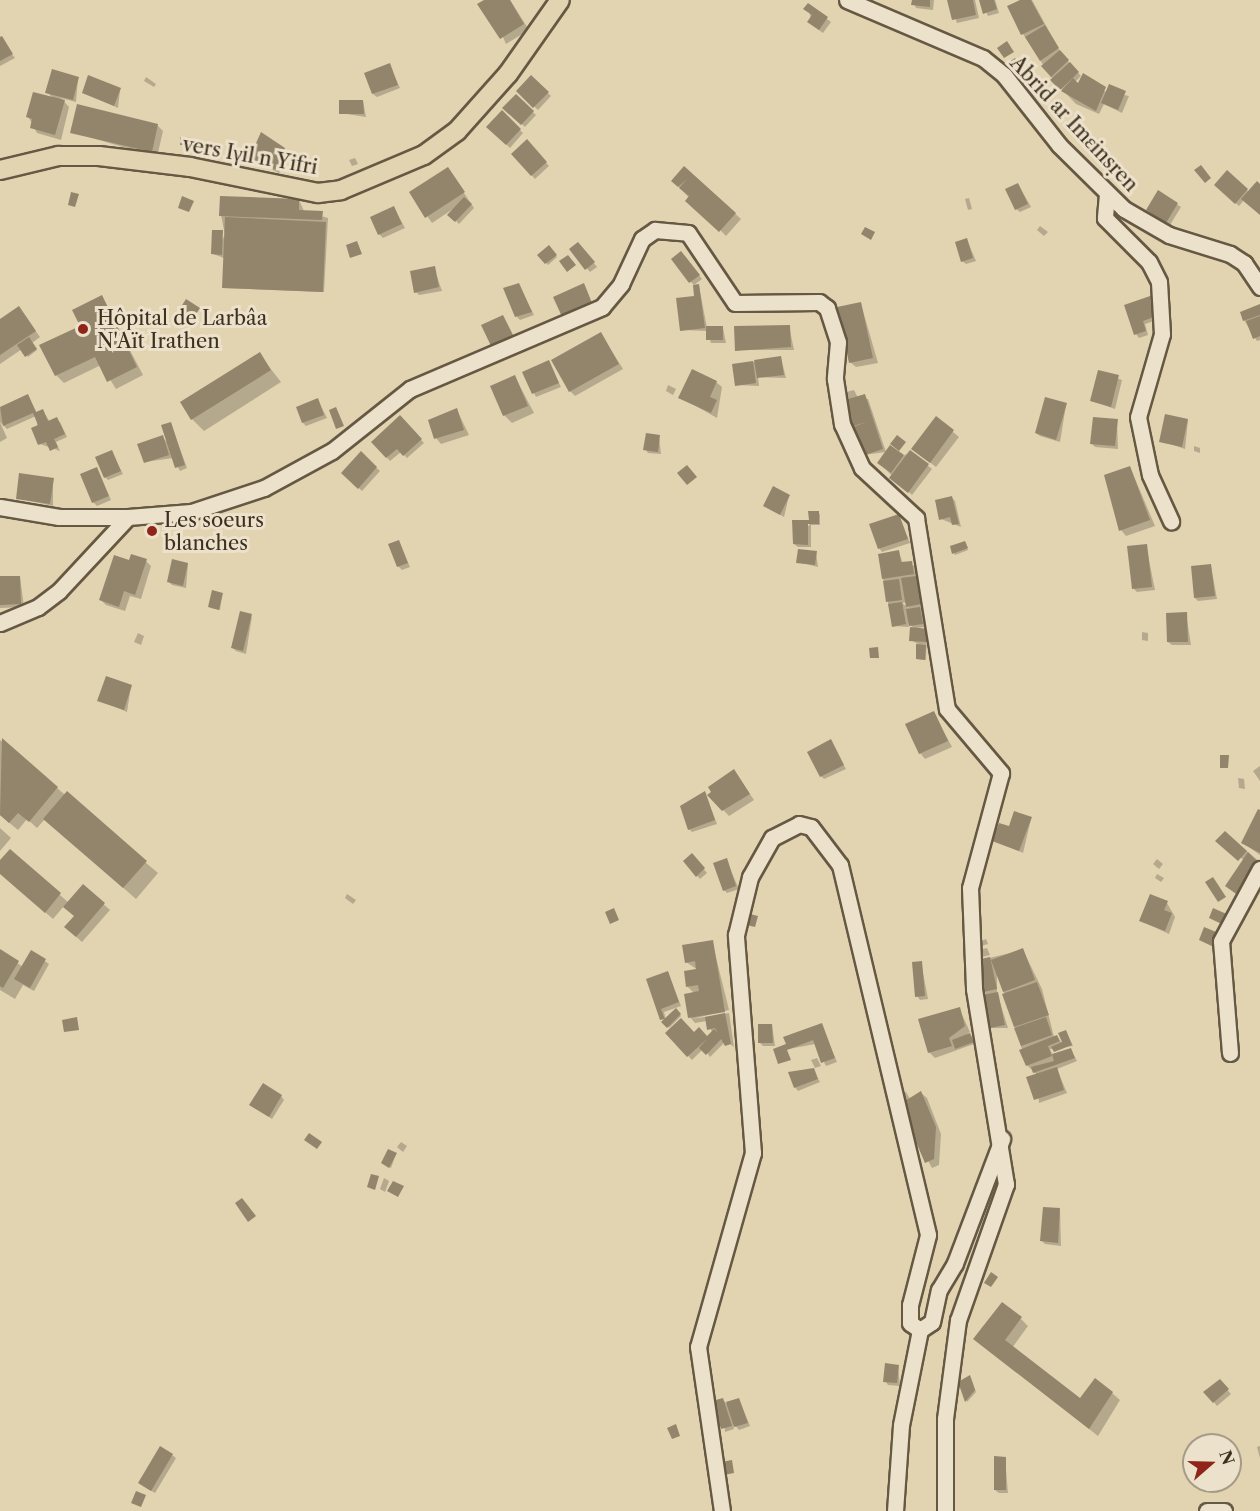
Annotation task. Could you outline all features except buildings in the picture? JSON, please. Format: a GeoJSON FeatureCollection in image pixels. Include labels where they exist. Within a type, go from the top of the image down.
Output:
{"type":"FeatureCollection","features":[{"type":"Feature","properties":{"kind":"main road","name":"vers Iγil n Yifri"},"geometry":{"type":"LineString","coordinates":[[0,170],[58,156],[99,156],[190,166],[318,192],[341,190],[424,155],[457,131],[508,74],[560,0]]}},
{"type":"Feature","properties":{"kind":"street","name":"Abrid ar Imɛinsṛen"},"geometry":{"type":"LineString","coordinates":[[847,0],[982,58],[1004,75],[1107,194],[1169,235],[1230,254],[1244,263],[1260,287]]}},
{"type":"Feature","properties":{"kind":"street"},"geometry":{"type":"LineString","coordinates":[[1107,194],[1105,218],[1149,262],[1159,282],[1162,334],[1138,417],[1150,476],[1171,521]]}},
{"type":"Feature","properties":{"kind":"street"},"geometry":{"type":"LineString","coordinates":[[0,507],[60,517],[128,517],[191,512],[264,488],[332,451],[410,389],[602,307],[621,284],[642,239],[655,230],[688,233],[735,303],[819,302],[835,319],[842,424],[862,468],[916,518],[947,709],[1001,773],[970,888],[974,989],[1002,1139],[1006,1184],[958,1320],[945,1419],[945,1511]]}},
{"type":"Feature","properties":{"kind":"street"},"geometry":{"type":"LineString","coordinates":[[0,623],[38,607],[59,591],[128,517]]}},
{"type":"Feature","properties":{"kind":"street"},"geometry":{"type":"LineString","coordinates":[[722,1511],[698,1347],[753,1153],[736,934],[761,853],[772,838],[799,824],[822,835],[840,865],[881,1021],[928,1235],[910,1305],[910,1323],[920,1330]]}},
{"type":"Feature","properties":{"kind":"street"},"geometry":{"type":"LineString","coordinates":[[1230,1053],[1221,941],[1260,869]]}},
{"type":"Feature","properties":{"kind":"street"},"geometry":{"type":"LineString","coordinates":[[895,1511],[901,1425],[920,1330],[932,1322],[939,1290],[955,1263],[1002,1139]]}},
{"type":"Feature","properties":{"kind":"street"},"geometry":{"type":"LineString","coordinates":[[1207,1511],[1224,1511]]}},
{"type":"Feature","properties":{"kind":"place","name":"Hôpital de Larbâa N'Aït Irathen"},"geometry":{"type":"Point","coordinates":[83,329]}},
{"type":"Feature","properties":{"kind":"place","name":"Les soeurs blanches"},"geometry":{"type":"Point","coordinates":[152,531]}}]}
